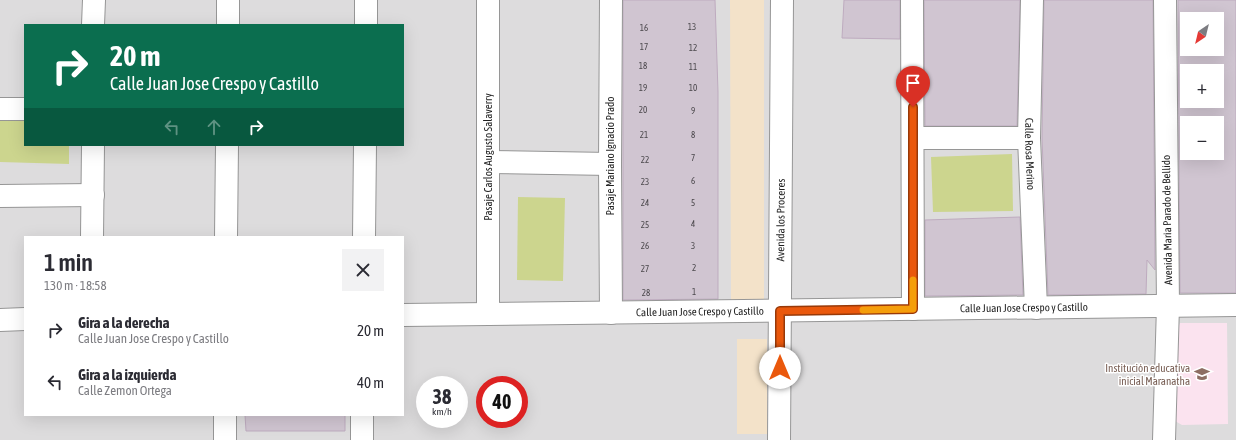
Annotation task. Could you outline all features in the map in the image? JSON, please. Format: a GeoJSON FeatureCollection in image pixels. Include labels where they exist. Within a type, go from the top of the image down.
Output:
{"type":"FeatureCollection","features":[{"type":"Feature","properties":{"kind":"street"},"geometry":{"type":"LineString","coordinates":[[93,24],[94,0]]}},
{"type":"Feature","properties":{"kind":"street"},"geometry":{"type":"LineString","coordinates":[[228,0],[228,24]]}},
{"type":"Feature","properties":{"kind":"street"},"geometry":{"type":"LineString","coordinates":[[366,0],[366,24]]}},
{"type":"Feature","properties":{"kind":"street","name":"Pasaje Carlos Augusto Salaverry"},"geometry":{"type":"LineString","coordinates":[[488,0],[488,314]]}},
{"type":"Feature","properties":{"kind":"street","name":"Pasaje Mariano Ignacio Prado"},"geometry":{"type":"LineString","coordinates":[[610,0],[611,313]]}},
{"type":"Feature","properties":{"kind":"street","name":"Avenida los Proceres"},"geometry":{"type":"LineString","coordinates":[[779,440],[782,0]]}},
{"type":"Feature","properties":{"kind":"street"},"geometry":{"type":"LineString","coordinates":[[912,0],[913,309]]}},
{"type":"Feature","properties":{"kind":"street","name":"Calle Rosa Merino"},"geometry":{"type":"LineString","coordinates":[[1032,0],[1029,138],[1036,308]]}},
{"type":"Feature","properties":{"kind":"street","name":"Avenida Maria Parado de Bellido"},"geometry":{"type":"LineString","coordinates":[[1164,440],[1168,306],[1165,0]]}},
{"type":"Feature","properties":{"kind":"street"},"geometry":{"type":"LineString","coordinates":[[0,109],[24,109]]}},
{"type":"Feature","properties":{"kind":"street"},"geometry":{"type":"LineString","coordinates":[[913,138],[1029,138]]}},
{"type":"Feature","properties":{"kind":"street"},"geometry":{"type":"LineString","coordinates":[[92,236],[93,146]]}},
{"type":"Feature","properties":{"kind":"street"},"geometry":{"type":"LineString","coordinates":[[226,236],[227,146]]}},
{"type":"Feature","properties":{"kind":"street"},"geometry":{"type":"LineString","coordinates":[[364,236],[365,146]]}},
{"type":"Feature","properties":{"kind":"street"},"geometry":{"type":"LineString","coordinates":[[488,162],[610,164]]}},
{"type":"Feature","properties":{"kind":"street"},"geometry":{"type":"LineString","coordinates":[[0,196],[92,195]]}},
{"type":"Feature","properties":{"kind":"street","name":"Calle Juan Jose Crespo y Castillo"},"geometry":{"type":"LineString","coordinates":[[404,315],[1236,305]]}},
{"type":"Feature","properties":{"kind":"street"},"geometry":{"type":"LineString","coordinates":[[0,320],[24,319]]}},
{"type":"Feature","properties":{"kind":"street"},"geometry":{"type":"LineString","coordinates":[[225,416],[225,440]]}},
{"type":"Feature","properties":{"kind":"street"},"geometry":{"type":"LineString","coordinates":[[362,416],[362,440]]}},
{"type":"Feature","properties":{"kind":"shaded area"},"geometry":{"type":"Polygon","coordinates":[[[0,0],[1236,0],[1236,440],[0,440],[0,0]]]}},
{"type":"Feature","properties":{"kind":"shaded area"},"geometry":{"type":"Polygon","coordinates":[[[730,0],[764,0],[764,304],[731,304],[730,0]]]}},
{"type":"Feature","properties":{"kind":"shaded area","name":"Institución educativa inicial Maranatha"},"geometry":{"type":"Polygon","coordinates":[[[1180,323],[1227,323],[1228,424],[1182,425],[1175,421],[1178,328],[1180,323]]]}},
{"type":"Feature","properties":{"kind":"shaded area"},"geometry":{"type":"Polygon","coordinates":[[[737,339],[767,339],[767,434],[737,434],[737,339]]]}},
{"type":"Feature","properties":{"kind":"green space"},"geometry":{"type":"Polygon","coordinates":[[[0,115],[24,116],[24,146],[69,146],[69,164],[0,162],[0,115]]]}},
{"type":"Feature","properties":{"kind":"green space"},"geometry":{"type":"Polygon","coordinates":[[[1012,154],[1013,211],[933,212],[931,157],[1012,154]]]}},
{"type":"Feature","properties":{"kind":"green space"},"geometry":{"type":"Polygon","coordinates":[[[518,197],[565,198],[563,281],[517,280],[518,197]]]}},
{"type":"Feature","properties":{"kind":"building"},"geometry":{"type":"Polygon","coordinates":[[[623,0],[715,0],[718,92],[718,299],[623,300],[623,0]]]}},
{"type":"Feature","properties":{"kind":"building"},"geometry":{"type":"Polygon","coordinates":[[[844,0],[900,0],[900,39],[842,38],[844,0]]]}},
{"type":"Feature","properties":{"kind":"building"},"geometry":{"type":"Polygon","coordinates":[[[924,0],[1020,0],[1017,126],[925,126],[924,0]]]}},
{"type":"Feature","properties":{"kind":"building"},"geometry":{"type":"Polygon","coordinates":[[[1044,0],[1153,0],[1155,270],[1147,260],[1146,294],[1048,295],[1042,138],[1044,0]]]}},
{"type":"Feature","properties":{"kind":"building"},"geometry":{"type":"Polygon","coordinates":[[[1178,0],[1236,0],[1236,293],[1180,293],[1178,0]]]}},
{"type":"Feature","properties":{"kind":"building"},"geometry":{"type":"Polygon","coordinates":[[[1020,217],[1023,295],[925,296],[925,220],[1020,217]]]}},
{"type":"Feature","properties":{"kind":"building"},"geometry":{"type":"Polygon","coordinates":[[[245,416],[345,416],[345,431],[246,431],[245,416]]]}},
{"type":"Feature","properties":{"kind":"slow traffic"},"geometry":{"type":"LineString","coordinates":[[863,310],[913,309],[913,280]]}},
{"type":"Feature","properties":{"kind":"place","name":"Institución educativa inicial Maranatha"},"geometry":{"type":"Point","coordinates":[1202,374]}},
{"type":"Feature","properties":{"kind":"route"},"geometry":{"type":"LineString","coordinates":[[780,368],[780,311],[913,309],[913,107]]}}]}
